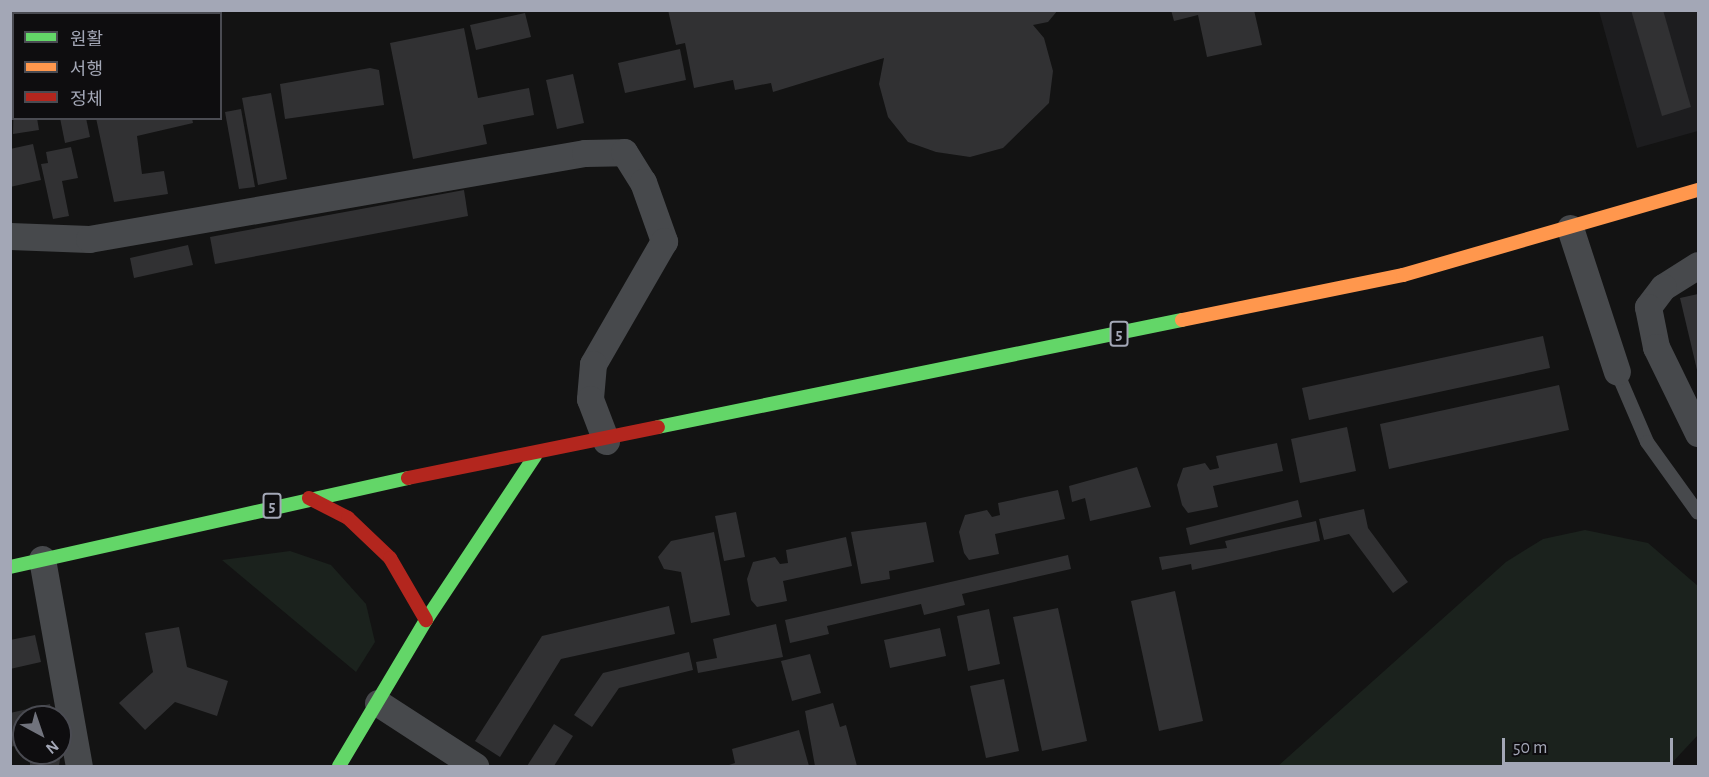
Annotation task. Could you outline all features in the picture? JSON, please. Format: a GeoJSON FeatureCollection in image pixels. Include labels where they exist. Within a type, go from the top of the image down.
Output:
{"type":"FeatureCollection","features":[{"type":"Feature","properties":{"kind":"main road","name":"5"},"geometry":{"type":"LineString","coordinates":[[10,567],[309,498],[535,456],[1403,275],[1698,190]]}},
{"type":"Feature","properties":{"kind":"main road"},"geometry":{"type":"LineString","coordinates":[[339,766],[426,620],[535,456]]}},
{"type":"Feature","properties":{"kind":"main road"},"geometry":{"type":"LineString","coordinates":[[309,498],[348,518],[390,558],[426,620]]}},
{"type":"Feature","properties":{"kind":"street"},"geometry":{"type":"LineString","coordinates":[[10,236],[88,239],[585,153],[624,152],[643,182],[664,241],[593,364],[590,399],[606,441]]}},
{"type":"Feature","properties":{"kind":"street"},"geometry":{"type":"LineString","coordinates":[[1570,228],[1617,372]]}},
{"type":"Feature","properties":{"kind":"street"},"geometry":{"type":"LineString","coordinates":[[1698,265],[1663,287],[1648,308],[1656,346],[1698,433]]}},
{"type":"Feature","properties":{"kind":"street"},"geometry":{"type":"LineString","coordinates":[[42,559],[79,766]]}},
{"type":"Feature","properties":{"kind":"street"},"geometry":{"type":"LineString","coordinates":[[378,703],[476,766]]}},
{"type":"Feature","properties":{"kind":"lane"},"geometry":{"type":"LineString","coordinates":[[1617,372],[1647,442],[1698,513]]}},
{"type":"Feature","properties":{"kind":"shaded area"},"geometry":{"type":"Polygon","coordinates":[[[1599,11],[1698,11],[1698,131],[1637,148],[1599,11]]]}},
{"type":"Feature","properties":{"kind":"shaded area"},"geometry":{"type":"Polygon","coordinates":[[[1585,530],[1648,543],[1698,586],[1698,735],[1669,766],[1278,766],[1506,562],[1543,539],[1585,530]]]}},
{"type":"Feature","properties":{"kind":"shaded area"},"geometry":{"type":"Polygon","coordinates":[[[290,551],[331,565],[366,604],[375,642],[356,672],[222,560],[290,551]]]}},
{"type":"Feature","properties":{"kind":"building"},"geometry":{"type":"Polygon","coordinates":[[[668,10],[1058,10],[1048,22],[1033,25],[1044,38],[1053,71],[1049,103],[1003,148],[970,157],[936,152],[908,142],[888,117],[879,84],[884,58],[773,92],[771,83],[735,90],[733,80],[694,88],[685,43],[676,45],[668,10]]]}},
{"type":"Feature","properties":{"kind":"building"},"geometry":{"type":"Polygon","coordinates":[[[1171,10],[1254,10],[1262,45],[1207,57],[1198,15],[1174,21],[1171,10]]]}},
{"type":"Feature","properties":{"kind":"building"},"geometry":{"type":"Polygon","coordinates":[[[1631,10],[1663,10],[1691,107],[1662,116],[1631,10]]]}},
{"type":"Feature","properties":{"kind":"building"},"geometry":{"type":"Polygon","coordinates":[[[525,13],[531,37],[476,50],[470,25],[525,13]]]}},
{"type":"Feature","properties":{"kind":"building"},"geometry":{"type":"Polygon","coordinates":[[[464,28],[478,98],[529,88],[534,115],[483,125],[487,144],[413,159],[390,43],[464,28]]]}},
{"type":"Feature","properties":{"kind":"building"},"geometry":{"type":"Polygon","coordinates":[[[680,49],[686,80],[625,93],[618,63],[680,49]]]}},
{"type":"Feature","properties":{"kind":"building"},"geometry":{"type":"Polygon","coordinates":[[[370,68],[379,70],[384,105],[285,119],[280,84],[370,68]]]}},
{"type":"Feature","properties":{"kind":"building"},"geometry":{"type":"Polygon","coordinates":[[[573,74],[584,123],[557,129],[546,80],[573,74]]]}},
{"type":"Feature","properties":{"kind":"building"},"geometry":{"type":"Polygon","coordinates":[[[271,93],[287,179],[258,185],[242,98],[271,93]]]}},
{"type":"Feature","properties":{"kind":"building"},"geometry":{"type":"Polygon","coordinates":[[[241,109],[255,187],[239,189],[225,112],[241,109]]]}},
{"type":"Feature","properties":{"kind":"building"},"geometry":{"type":"Polygon","coordinates":[[[13,120],[37,120],[39,130],[13,134],[13,120]]]}},
{"type":"Feature","properties":{"kind":"building"},"geometry":{"type":"Polygon","coordinates":[[[60,120],[86,120],[90,137],[65,143],[60,120]]]}},
{"type":"Feature","properties":{"kind":"building"},"geometry":{"type":"Polygon","coordinates":[[[96,120],[192,120],[193,123],[137,136],[142,174],[164,171],[168,194],[114,202],[96,120]]]}},
{"type":"Feature","properties":{"kind":"building"},"geometry":{"type":"Polygon","coordinates":[[[33,144],[41,180],[10,187],[10,149],[33,144]]]}},
{"type":"Feature","properties":{"kind":"building"},"geometry":{"type":"Polygon","coordinates":[[[71,147],[78,178],[62,181],[69,216],[53,219],[41,164],[48,163],[46,152],[71,147]]]}},
{"type":"Feature","properties":{"kind":"building"},"geometry":{"type":"Polygon","coordinates":[[[464,190],[468,216],[215,264],[210,237],[464,190]]]}},
{"type":"Feature","properties":{"kind":"building"},"geometry":{"type":"Polygon","coordinates":[[[188,245],[193,265],[134,278],[130,258],[188,245]]]}},
{"type":"Feature","properties":{"kind":"building"},"geometry":{"type":"Polygon","coordinates":[[[1698,294],[1698,374],[1680,298],[1698,294]]]}},
{"type":"Feature","properties":{"kind":"building"},"geometry":{"type":"Polygon","coordinates":[[[1543,336],[1550,368],[1309,420],[1302,388],[1543,336]]]}},
{"type":"Feature","properties":{"kind":"building"},"geometry":{"type":"Polygon","coordinates":[[[1559,385],[1569,430],[1389,469],[1380,424],[1559,385]]]}},
{"type":"Feature","properties":{"kind":"building"},"geometry":{"type":"Polygon","coordinates":[[[1347,427],[1356,471],[1300,483],[1291,439],[1347,427]]]}},
{"type":"Feature","properties":{"kind":"building"},"geometry":{"type":"Polygon","coordinates":[[[1277,443],[1283,471],[1213,486],[1218,507],[1188,513],[1182,505],[1177,485],[1183,468],[1205,463],[1210,470],[1219,468],[1216,456],[1277,443]]]}},
{"type":"Feature","properties":{"kind":"building"},"geometry":{"type":"Polygon","coordinates":[[[1137,467],[1151,507],[1090,521],[1085,498],[1072,502],[1069,486],[1137,467]]]}},
{"type":"Feature","properties":{"kind":"building"},"geometry":{"type":"Polygon","coordinates":[[[1058,490],[1065,519],[995,534],[999,554],[969,560],[964,553],[959,532],[965,515],[987,510],[992,517],[1000,515],[998,503],[1058,490]]]}},
{"type":"Feature","properties":{"kind":"building"},"geometry":{"type":"Polygon","coordinates":[[[1298,500],[1302,517],[1190,545],[1186,528],[1298,500]]]}},
{"type":"Feature","properties":{"kind":"building"},"geometry":{"type":"Polygon","coordinates":[[[1364,509],[1368,528],[1408,582],[1393,593],[1349,534],[1324,540],[1319,519],[1364,509]]]}},
{"type":"Feature","properties":{"kind":"building"},"geometry":{"type":"Polygon","coordinates":[[[736,512],[745,557],[724,561],[715,516],[736,512]]]}},
{"type":"Feature","properties":{"kind":"building"},"geometry":{"type":"Polygon","coordinates":[[[1316,521],[1320,541],[1192,570],[1191,564],[1162,570],[1159,557],[1227,548],[1225,541],[1316,521]]]}},
{"type":"Feature","properties":{"kind":"building"},"geometry":{"type":"Polygon","coordinates":[[[926,522],[934,562],[889,571],[890,579],[861,584],[851,532],[926,522]]]}},
{"type":"Feature","properties":{"kind":"building"},"geometry":{"type":"Polygon","coordinates":[[[714,532],[730,615],[691,623],[681,572],[664,569],[658,557],[671,541],[714,532]]]}},
{"type":"Feature","properties":{"kind":"building"},"geometry":{"type":"Polygon","coordinates":[[[846,537],[852,566],[783,581],[787,601],[757,607],[751,600],[747,579],[753,562],[775,557],[780,564],[788,563],[786,550],[846,537]]]}},
{"type":"Feature","properties":{"kind":"building"},"geometry":{"type":"Polygon","coordinates":[[[1068,555],[1071,569],[962,594],[965,605],[924,615],[921,604],[827,626],[829,634],[790,643],[785,620],[1068,555]]]}},
{"type":"Feature","properties":{"kind":"building"},"geometry":{"type":"Polygon","coordinates":[[[1175,591],[1203,721],[1159,731],[1131,601],[1175,591]]]}},
{"type":"Feature","properties":{"kind":"building"},"geometry":{"type":"Polygon","coordinates":[[[669,606],[675,634],[561,659],[500,757],[475,741],[542,636],[669,606]]]}},
{"type":"Feature","properties":{"kind":"building"},"geometry":{"type":"Polygon","coordinates":[[[1058,608],[1087,741],[1042,751],[1013,617],[1058,608]]]}},
{"type":"Feature","properties":{"kind":"building"},"geometry":{"type":"Polygon","coordinates":[[[989,609],[1000,664],[968,671],[957,616],[989,609]]]}},
{"type":"Feature","properties":{"kind":"building"},"geometry":{"type":"Polygon","coordinates":[[[776,624],[783,657],[698,673],[696,662],[717,658],[713,639],[776,624]]]}},
{"type":"Feature","properties":{"kind":"building"},"geometry":{"type":"Polygon","coordinates":[[[179,627],[187,667],[228,681],[217,716],[175,702],[145,730],[119,703],[153,672],[145,633],[179,627]]]}},
{"type":"Feature","properties":{"kind":"building"},"geometry":{"type":"Polygon","coordinates":[[[940,628],[946,656],[890,668],[884,640],[940,628]]]}},
{"type":"Feature","properties":{"kind":"building"},"geometry":{"type":"Polygon","coordinates":[[[35,635],[41,662],[10,669],[10,640],[35,635]]]}},
{"type":"Feature","properties":{"kind":"building"},"geometry":{"type":"Polygon","coordinates":[[[689,652],[693,670],[619,688],[592,727],[574,715],[603,673],[689,652]]]}},
{"type":"Feature","properties":{"kind":"building"},"geometry":{"type":"Polygon","coordinates":[[[810,654],[821,693],[792,701],[781,661],[810,654]]]}},
{"type":"Feature","properties":{"kind":"building"},"geometry":{"type":"Polygon","coordinates":[[[1004,679],[1019,751],[986,758],[970,686],[1004,679]]]}},
{"type":"Feature","properties":{"kind":"building"},"geometry":{"type":"Polygon","coordinates":[[[833,703],[840,727],[846,725],[857,766],[815,766],[805,711],[833,703]]]}},
{"type":"Feature","properties":{"kind":"building"},"geometry":{"type":"Polygon","coordinates":[[[10,713],[12,713],[12,747],[10,747],[10,713]]]}},
{"type":"Feature","properties":{"kind":"building"},"geometry":{"type":"Polygon","coordinates":[[[554,724],[573,736],[554,766],[527,766],[554,724]]]}},
{"type":"Feature","properties":{"kind":"building"},"geometry":{"type":"Polygon","coordinates":[[[799,730],[809,766],[726,766],[735,763],[732,749],[799,730]]]}},
{"type":"Feature","properties":{"kind":"building"},"geometry":{"type":"Polygon","coordinates":[[[30,765],[59,765],[59,766],[30,765]]]}},
{"type":"Feature","properties":{"kind":"railway"},"geometry":{"type":"LineString","coordinates":[[172,12],[213,10]]}},
{"type":"Feature","properties":{"kind":"traffic: fast"},"geometry":{"type":"LineString","coordinates":[[658,427],[1182,320]]}},
{"type":"Feature","properties":{"kind":"traffic: fast"},"geometry":{"type":"LineString","coordinates":[[339,766],[426,620],[535,456]]}},
{"type":"Feature","properties":{"kind":"traffic: fast"},"geometry":{"type":"LineString","coordinates":[[10,567],[408,478]]}},
{"type":"Feature","properties":{"kind":"traffic: slow"},"geometry":{"type":"LineString","coordinates":[[1182,320],[1403,275],[1698,190]]}},
{"type":"Feature","properties":{"kind":"traffic: jam"},"geometry":{"type":"LineString","coordinates":[[408,478],[658,427]]}},
{"type":"Feature","properties":{"kind":"traffic: jam"},"geometry":{"type":"LineString","coordinates":[[309,498],[348,518],[390,558],[426,620]]}}]}
